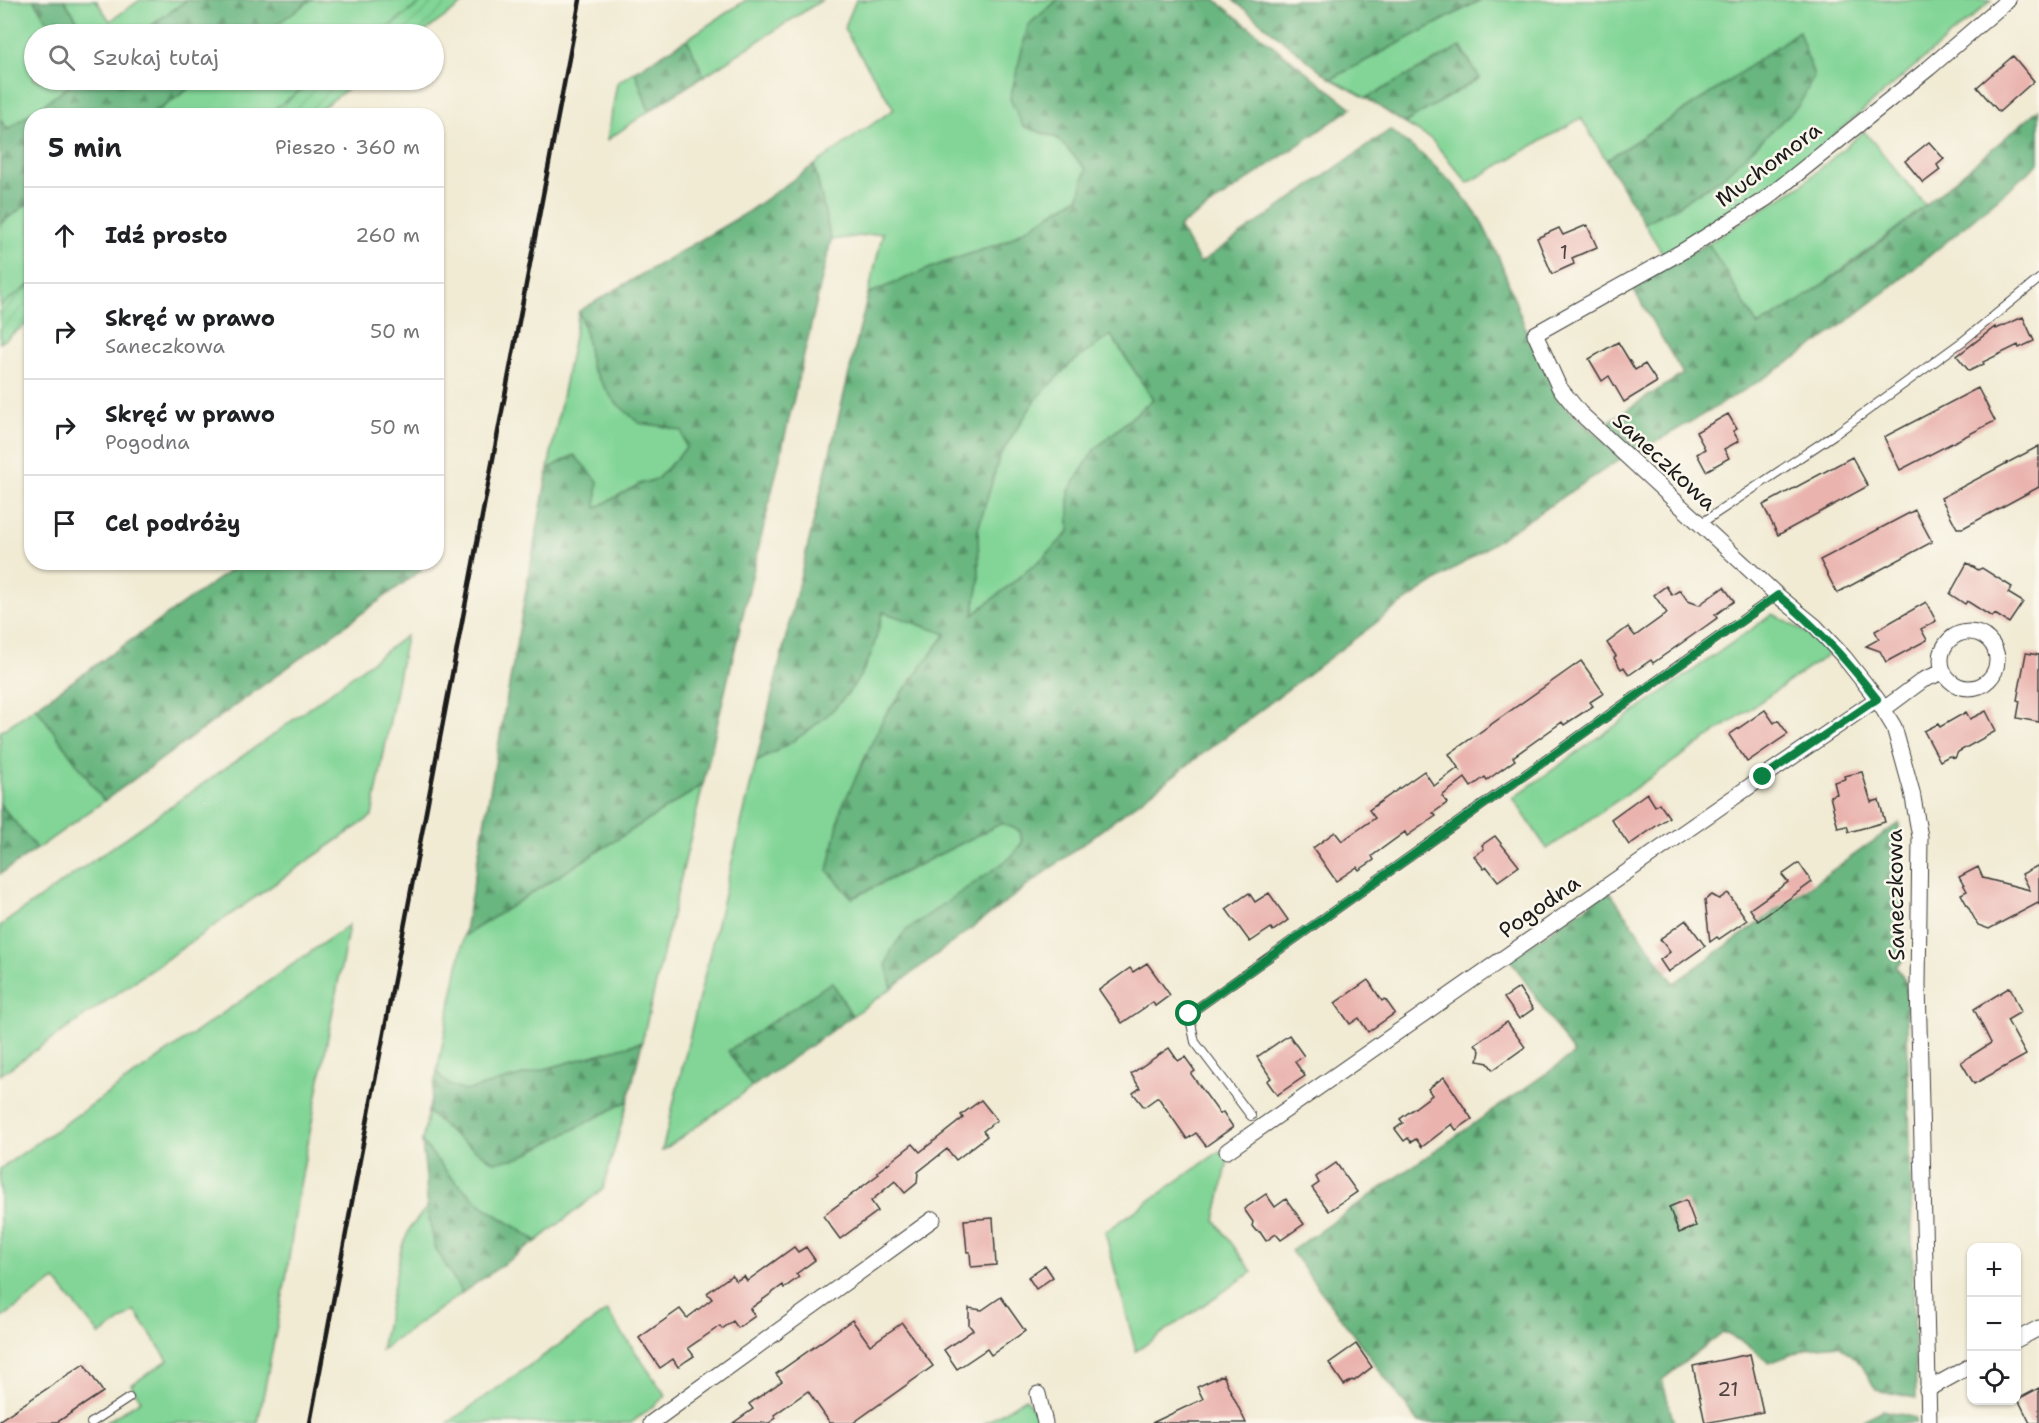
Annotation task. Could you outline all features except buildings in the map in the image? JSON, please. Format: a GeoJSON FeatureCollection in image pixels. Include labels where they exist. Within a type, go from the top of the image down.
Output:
{"type":"FeatureCollection","features":[{"type":"Feature","properties":{"kind":"street","name":"Muchomora"},"geometry":{"type":"LineString","coordinates":[[1535,334],[1683,251],[1767,198],[1929,68],[2008,0]]}},
{"type":"Feature","properties":{"kind":"street","name":"Saneczkowa"},"geometry":{"type":"LineString","coordinates":[[1535,334],[1559,387],[1580,413],[1807,619],[1837,649],[1881,704],[1894,727],[1912,792],[1920,837],[1918,997],[1929,1423]]}},
{"type":"Feature","properties":{"kind":"street","name":"Pogodna"},"geometry":{"type":"LineString","coordinates":[[1227,1150],[1754,783],[1881,704],[1923,680],[1943,672]]}},
{"type":"Feature","properties":{"kind":"street"},"geometry":{"type":"LineString","coordinates":[[651,1423],[933,1219]]}},
{"type":"Feature","properties":{"kind":"street"},"geometry":{"type":"LineString","coordinates":[[2021,1337],[2039,1328]]}},
{"type":"Feature","properties":{"kind":"street"},"geometry":{"type":"LineString","coordinates":[[1927,1390],[1967,1367]]}},
{"type":"Feature","properties":{"kind":"street"},"geometry":{"type":"LineString","coordinates":[[1038,1394],[1045,1423]]}},
{"type":"Feature","properties":{"kind":"lane"},"geometry":{"type":"LineString","coordinates":[[1700,524],[1848,425],[1963,341],[2039,279]]}},
{"type":"Feature","properties":{"kind":"lane"},"geometry":{"type":"LineString","coordinates":[[1251,1116],[1196,1042],[1189,1014],[1778,595]]}},
{"type":"Feature","properties":{"kind":"lane"},"geometry":{"type":"LineString","coordinates":[[91,1423],[129,1398]]}},
{"type":"Feature","properties":{"kind":"green space"},"geometry":{"type":"Polygon","coordinates":[[[0,0],[34,0],[49,24],[24,24],[24,90],[64,90],[38,108],[24,108],[24,118],[8,129],[0,120],[0,0]]]}},
{"type":"Feature","properties":{"kind":"green space"},"geometry":{"type":"Polygon","coordinates":[[[34,0],[64,0],[80,24],[49,24],[34,0]]]}},
{"type":"Feature","properties":{"kind":"green space"},"geometry":{"type":"Polygon","coordinates":[[[64,0],[96,0],[110,21],[140,0],[187,0],[153,24],[80,24],[64,0]]]}},
{"type":"Feature","properties":{"kind":"green space"},"geometry":{"type":"Polygon","coordinates":[[[187,0],[311,0],[277,24],[153,24],[187,0]]]}},
{"type":"Feature","properties":{"kind":"green space"},"geometry":{"type":"Polygon","coordinates":[[[311,0],[425,0],[392,24],[277,24],[311,0]]]}},
{"type":"Feature","properties":{"kind":"green space"},"geometry":{"type":"Polygon","coordinates":[[[425,0],[468,0],[435,24],[392,24],[425,0]]]}},
{"type":"Feature","properties":{"kind":"green space"},"geometry":{"type":"Polygon","coordinates":[[[746,0],[822,0],[704,76],[687,39],[746,0]]]}},
{"type":"Feature","properties":{"kind":"green space"},"geometry":{"type":"Polygon","coordinates":[[[856,0],[1058,0],[1028,25],[1023,126],[1057,138],[1086,169],[1079,197],[1005,242],[943,263],[868,294],[883,233],[831,240],[814,165],[894,109],[844,29],[856,0]]]}},
{"type":"Feature","properties":{"kind":"green space"},"geometry":{"type":"Polygon","coordinates":[[[1058,0],[1215,0],[1352,108],[1179,227],[1200,263],[1390,130],[1425,157],[1457,188],[1480,219],[1499,258],[1529,338],[1559,401],[1622,458],[1401,604],[892,988],[886,964],[892,949],[905,931],[1010,858],[1022,843],[1020,831],[1002,823],[852,898],[828,871],[841,809],[884,717],[946,634],[883,612],[868,661],[848,693],[805,733],[756,762],[868,294],[943,263],[1005,242],[1079,197],[1086,169],[1057,138],[1023,126],[1010,99],[1028,25],[1058,0]],[[1111,335],[1070,364],[1036,399],[1000,455],[978,529],[979,583],[973,615],[1044,557],[1069,532],[1069,491],[1094,450],[1153,399],[1111,335]]]}},
{"type":"Feature","properties":{"kind":"green space"},"geometry":{"type":"Polygon","coordinates":[[[1233,0],[1481,0],[1331,79],[1233,0]]]}},
{"type":"Feature","properties":{"kind":"green space"},"geometry":{"type":"Polygon","coordinates":[[[1481,0],[1992,0],[1783,179],[1690,242],[1663,254],[1644,223],[1678,206],[1799,31],[1719,88],[1606,160],[1581,118],[1468,183],[1431,139],[1404,123],[1480,78],[1461,47],[1366,98],[1331,79],[1481,0]]]}},
{"type":"Feature","properties":{"kind":"green space"},"geometry":{"type":"Polygon","coordinates":[[[1799,31],[1814,77],[1799,105],[1723,177],[1678,206],[1644,223],[1606,160],[1719,88],[1799,31]]]}},
{"type":"Feature","properties":{"kind":"green space"},"geometry":{"type":"Polygon","coordinates":[[[687,39],[704,76],[649,111],[635,71],[687,39]]]}},
{"type":"Feature","properties":{"kind":"green space"},"geometry":{"type":"Polygon","coordinates":[[[1460,47],[1480,78],[1404,123],[1366,98],[1460,47]]]}},
{"type":"Feature","properties":{"kind":"green space"},"geometry":{"type":"Polygon","coordinates":[[[635,71],[649,111],[607,140],[617,83],[635,71]]]}},
{"type":"Feature","properties":{"kind":"green space"},"geometry":{"type":"Polygon","coordinates":[[[64,90],[187,90],[161,108],[38,108],[64,90]]]}},
{"type":"Feature","properties":{"kind":"green space"},"geometry":{"type":"Polygon","coordinates":[[[187,90],[301,90],[276,108],[162,108],[187,90]]]}},
{"type":"Feature","properties":{"kind":"green space"},"geometry":{"type":"Polygon","coordinates":[[[301,90],[346,90],[322,108],[276,108],[301,90]]]}},
{"type":"Feature","properties":{"kind":"green space"},"geometry":{"type":"Polygon","coordinates":[[[2039,109],[2039,163],[1911,271],[1831,333],[1712,410],[1638,452],[1606,423],[1683,374],[1632,287],[1708,243],[1758,326],[1833,278],[1903,224],[2039,109]]]}},
{"type":"Feature","properties":{"kind":"green space"},"geometry":{"type":"Polygon","coordinates":[[[24,118],[24,206],[0,224],[0,120],[8,129],[24,118]]]}},
{"type":"Feature","properties":{"kind":"green space"},"geometry":{"type":"Polygon","coordinates":[[[1864,131],[1926,206],[1799,302],[1757,326],[1708,243],[1800,186],[1864,131]]]}},
{"type":"Feature","properties":{"kind":"green space"},"geometry":{"type":"Polygon","coordinates":[[[814,165],[831,240],[703,785],[464,936],[548,469],[574,455],[598,481],[596,508],[640,484],[657,479],[686,448],[682,431],[639,423],[614,401],[591,367],[586,335],[579,311],[743,215],[814,165]]]}},
{"type":"Feature","properties":{"kind":"green space"},"geometry":{"type":"Polygon","coordinates":[[[24,206],[24,289],[0,306],[0,224],[24,206]]]}},
{"type":"Feature","properties":{"kind":"green space"},"geometry":{"type":"Polygon","coordinates":[[[24,289],[24,326],[0,343],[0,306],[24,289]]]}},
{"type":"Feature","properties":{"kind":"green space"},"geometry":{"type":"Polygon","coordinates":[[[579,311],[586,335],[591,367],[639,423],[682,431],[686,448],[657,479],[640,484],[596,508],[575,456],[548,469],[579,311]]]}},
{"type":"Feature","properties":{"kind":"green space"},"geometry":{"type":"Polygon","coordinates":[[[1111,335],[1153,399],[1094,450],[1069,491],[1069,532],[1044,557],[973,615],[979,583],[978,529],[1000,455],[1036,399],[1070,364],[1111,335]]]}},
{"type":"Feature","properties":{"kind":"green space"},"geometry":{"type":"Polygon","coordinates":[[[231,570],[420,570],[104,801],[36,707],[231,570]]]}},
{"type":"Feature","properties":{"kind":"green space"},"geometry":{"type":"Polygon","coordinates":[[[883,612],[946,634],[884,717],[853,898],[1002,823],[1020,831],[1022,843],[1010,858],[886,964],[892,988],[852,1016],[832,982],[729,1052],[752,1087],[662,1151],[756,762],[805,733],[848,693],[868,661],[883,612]]]}},
{"type":"Feature","properties":{"kind":"green space"},"geometry":{"type":"Polygon","coordinates":[[[1773,614],[1810,635],[1829,654],[1547,849],[1513,798],[1773,614]]]}},
{"type":"Feature","properties":{"kind":"green space"},"geometry":{"type":"Polygon","coordinates":[[[406,636],[372,816],[0,1075],[0,926],[274,734],[406,636]]]}},
{"type":"Feature","properties":{"kind":"green space"},"geometry":{"type":"Polygon","coordinates":[[[36,707],[104,801],[37,849],[0,804],[0,732],[36,707]]]}},
{"type":"Feature","properties":{"kind":"green space"},"geometry":{"type":"Polygon","coordinates":[[[703,785],[642,1042],[466,1091],[449,1086],[437,1072],[464,936],[703,785]]]}},
{"type":"Feature","properties":{"kind":"green space"},"geometry":{"type":"Polygon","coordinates":[[[0,804],[37,849],[0,874],[0,804]]]}},
{"type":"Feature","properties":{"kind":"green space"},"geometry":{"type":"Polygon","coordinates":[[[1899,823],[1905,958],[1896,966],[1906,983],[1916,1398],[1876,1390],[1861,1364],[1839,1345],[1809,1348],[1769,1363],[1746,1344],[1723,1332],[1662,1380],[1674,1423],[1419,1423],[1291,1251],[1574,1054],[1510,959],[1609,891],[1674,983],[1899,823]]]}},
{"type":"Feature","properties":{"kind":"green space"},"geometry":{"type":"Polygon","coordinates":[[[349,925],[258,1423],[105,1423],[141,1400],[131,1385],[168,1360],[135,1311],[100,1335],[55,1280],[0,1319],[0,1169],[349,925]]]}},
{"type":"Feature","properties":{"kind":"green space"},"geometry":{"type":"Polygon","coordinates":[[[832,982],[852,1016],[752,1087],[728,1051],[832,982]]]}},
{"type":"Feature","properties":{"kind":"green space"},"geometry":{"type":"Polygon","coordinates":[[[642,1042],[628,1101],[519,1158],[494,1162],[455,1136],[428,1112],[437,1072],[449,1085],[466,1091],[642,1042]]]}},
{"type":"Feature","properties":{"kind":"green space"},"geometry":{"type":"Polygon","coordinates":[[[628,1101],[603,1189],[537,1241],[484,1207],[451,1177],[422,1142],[428,1112],[455,1136],[494,1162],[628,1101]]]}},
{"type":"Feature","properties":{"kind":"green space"},"geometry":{"type":"Polygon","coordinates":[[[422,1142],[451,1177],[484,1207],[537,1241],[462,1293],[435,1247],[427,1207],[422,1142]]]}},
{"type":"Feature","properties":{"kind":"green space"},"geometry":{"type":"Polygon","coordinates":[[[1220,1151],[1229,1156],[1215,1220],[1252,1272],[1136,1351],[1105,1232],[1220,1151]]]}},
{"type":"Feature","properties":{"kind":"green space"},"geometry":{"type":"Polygon","coordinates":[[[427,1207],[435,1247],[462,1293],[381,1350],[401,1249],[410,1228],[427,1207]]]}},
{"type":"Feature","properties":{"kind":"green space"},"geometry":{"type":"Polygon","coordinates":[[[607,1311],[666,1396],[631,1423],[448,1423],[607,1311]]]}},
{"type":"Feature","properties":{"kind":"green space"},"geometry":{"type":"Polygon","coordinates":[[[1026,1398],[1041,1423],[985,1423],[1026,1398]]]}},
{"type":"Feature","properties":{"kind":"green space"},"geometry":{"type":"Polygon","coordinates":[[[1883,1410],[1916,1418],[1916,1423],[1862,1423],[1863,1420],[1883,1410]]]}},
{"type":"Feature","properties":{"kind":"railway"},"geometry":{"type":"LineString","coordinates":[[310,1423],[580,0]]}},
{"type":"Feature","properties":{"kind":"route"},"geometry":{"type":"LineString","coordinates":[[1189,1014],[1778,595],[1815,626],[1844,657],[1877,699],[1763,777]]}}]}
